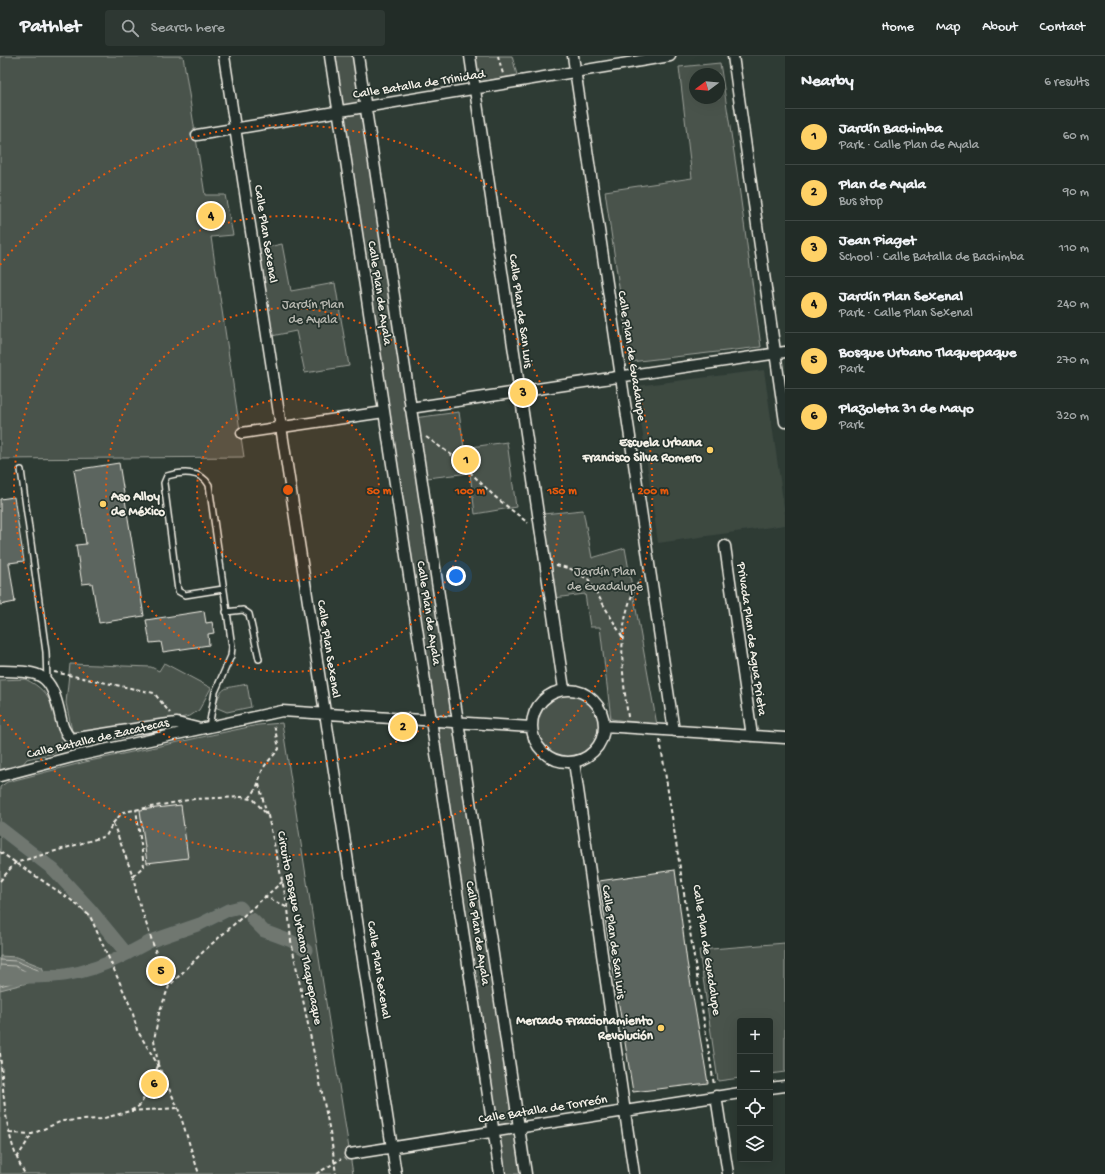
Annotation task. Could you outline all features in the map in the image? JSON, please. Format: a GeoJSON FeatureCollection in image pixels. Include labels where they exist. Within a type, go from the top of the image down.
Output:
{"type":"FeatureCollection","features":[{"type":"Feature","properties":{"kind":"street","name":"Calle Plan Sexenal"},"geometry":{"type":"LineString","coordinates":[[224,56],[396,1174]]}},
{"type":"Feature","properties":{"kind":"street","name":"Calle Plan de Ayala"},"geometry":{"type":"LineString","coordinates":[[330,56],[500,1174]]}},
{"type":"Feature","properties":{"kind":"street","name":"Calle Plan de Ayala"},"geometry":{"type":"LineString","coordinates":[[358,56],[526,1174]]}},
{"type":"Feature","properties":{"kind":"street","name":"Calle Plan de San Luis"},"geometry":{"type":"LineString","coordinates":[[470,56],[564,689]]}},
{"type":"Feature","properties":{"kind":"street","name":"Calle Plan de Guadalupe"},"geometry":{"type":"LineString","coordinates":[[573,56],[674,731]]}},
{"type":"Feature","properties":{"kind":"street","name":"Calle Batalla de Trinidad"},"geometry":{"type":"LineString","coordinates":[[197,135],[575,72],[654,57],[670,56]]}},
{"type":"Feature","properties":{"kind":"street"},"geometry":{"type":"LineString","coordinates":[[732,56],[780,353],[785,422]]}},
{"type":"Feature","properties":{"kind":"street"},"geometry":{"type":"LineString","coordinates":[[410,408],[780,353]]}},
{"type":"Feature","properties":{"kind":"street"},"geometry":{"type":"LineString","coordinates":[[242,433],[384,412]]}},
{"type":"Feature","properties":{"kind":"street","name":"Privada Plan de Agua Prieta"},"geometry":{"type":"LineString","coordinates":[[724,546],[752,736]]}},
{"type":"Feature","properties":{"kind":"street"},"geometry":{"type":"LineString","coordinates":[[0,671],[32,672],[47,676]]}},
{"type":"Feature","properties":{"kind":"street","name":"Calle Batalla de Zacatecas"},"geometry":{"type":"LineString","coordinates":[[47,676],[56,696],[64,731],[71,739],[176,723],[205,728]]}},
{"type":"Feature","properties":{"kind":"street"},"geometry":{"type":"LineString","coordinates":[[564,689],[574,690],[592,698],[603,716],[604,726],[602,739],[596,750],[586,758],[574,762],[559,762],[545,755],[535,743],[531,727],[533,714],[540,702],[550,693],[564,689]]}},
{"type":"Feature","properties":{"kind":"street","name":"Calle Batalla de Zacatecas"},"geometry":{"type":"LineString","coordinates":[[0,776],[72,757],[272,713],[288,711],[325,715],[531,727]]}},
{"type":"Feature","properties":{"kind":"street"},"geometry":{"type":"LineString","coordinates":[[604,726],[785,738]]}},
{"type":"Feature","properties":{"kind":"street"},"geometry":{"type":"LineString","coordinates":[[71,739],[72,757]]}},
{"type":"Feature","properties":{"kind":"street","name":"Calle Plan de San Luis"},"geometry":{"type":"LineString","coordinates":[[574,762],[634,1174]]}},
{"type":"Feature","properties":{"kind":"street"},"geometry":{"type":"LineString","coordinates":[[773,1088],[785,1086]]}},
{"type":"Feature","properties":{"kind":"street","name":"Calle Batalla de Torreón"},"geometry":{"type":"LineString","coordinates":[[350,1154],[737,1093]]}},
{"type":"Feature","properties":{"kind":"street"},"geometry":{"type":"LineString","coordinates":[[716,1096],[728,1174]]}},
{"type":"Feature","properties":{"kind":"lane"},"geometry":{"type":"LineString","coordinates":[[21,470],[45,644],[47,676]]}},
{"type":"Feature","properties":{"kind":"lane"},"geometry":{"type":"LineString","coordinates":[[205,728],[215,692],[232,652],[209,485],[203,477],[195,473],[167,476],[164,483],[178,590],[184,595],[223,589]]}},
{"type":"Feature","properties":{"kind":"lane"},"geometry":{"type":"LineString","coordinates":[[226,612],[243,610],[249,614],[259,659]]}},
{"type":"Feature","properties":{"kind":"path"},"geometry":{"type":"LineString","coordinates":[[498,56],[504,75],[500,84]]}},
{"type":"Feature","properties":{"kind":"path"},"geometry":{"type":"LineString","coordinates":[[413,428],[456,458],[494,496],[540,532]]}},
{"type":"Feature","properties":{"kind":"path"},"geometry":{"type":"LineString","coordinates":[[544,561],[571,570],[589,580],[623,638]]}},
{"type":"Feature","properties":{"kind":"path"},"geometry":{"type":"LineString","coordinates":[[629,728],[624,688],[623,638],[633,591],[649,565]]}},
{"type":"Feature","properties":{"kind":"path"},"geometry":{"type":"LineString","coordinates":[[47,676],[154,693],[175,719],[176,723]]}},
{"type":"Feature","properties":{"kind":"path"},"geometry":{"type":"LineString","coordinates":[[242,797],[248,798],[254,793],[264,767],[279,750],[272,713]]}},
{"type":"Feature","properties":{"kind":"path","name":"Calle Plan de Guadalupe"},"geometry":{"type":"LineString","coordinates":[[658,730],[716,1096]]}},
{"type":"Feature","properties":{"kind":"path"},"geometry":{"type":"LineString","coordinates":[[259,783],[268,816]]}},
{"type":"Feature","properties":{"kind":"path","name":"Circuito Bosque Urbano Tlaquepaque"},"geometry":{"type":"LineString","coordinates":[[15,863],[106,836],[113,823],[123,812],[194,798],[242,797],[254,800],[268,816],[283,881],[292,941],[336,1174]]}},
{"type":"Feature","properties":{"kind":"path"},"geometry":{"type":"LineString","coordinates":[[133,876],[144,866],[136,809]]}},
{"type":"Feature","properties":{"kind":"path"},"geometry":{"type":"LineString","coordinates":[[113,823],[133,876],[137,896],[151,941],[169,986]]}},
{"type":"Feature","properties":{"kind":"path"},"geometry":{"type":"LineString","coordinates":[[0,852],[71,900],[90,916],[106,948],[132,1010],[137,1030],[158,1065],[178,1108],[199,1174]]}},
{"type":"Feature","properties":{"kind":"path"},"geometry":{"type":"LineString","coordinates":[[0,881],[15,863]]}},
{"type":"Feature","properties":{"kind":"path"},"geometry":{"type":"LineString","coordinates":[[130,1111],[139,1106],[143,1100],[158,1065],[154,1040],[169,986],[264,896],[283,881]]}},
{"type":"Feature","properties":{"kind":"path"},"geometry":{"type":"LineString","coordinates":[[264,896],[288,908]]}},
{"type":"Feature","properties":{"kind":"path"},"geometry":{"type":"LineString","coordinates":[[0,1053],[9,1133],[16,1159],[25,1174]]}},
{"type":"Feature","properties":{"kind":"path"},"geometry":{"type":"LineString","coordinates":[[9,1133],[32,1134],[62,1121],[101,1119],[130,1111],[178,1108]]}},
{"type":"Feature","properties":{"kind":"path"},"geometry":{"type":"LineString","coordinates":[[16,1159],[32,1134]]}},
{"type":"Feature","properties":{"kind":"path"},"geometry":{"type":"LineString","coordinates":[[316,1174],[335,1163]]}},
{"type":"Feature","properties":{"kind":"shaded area","name":"Escuela Urbana Francisco Silva Romero"},"geometry":{"type":"Polygon","coordinates":[[[764,370],[785,514],[785,525],[658,543],[636,386],[764,370]]]}},
{"type":"Feature","properties":{"kind":"green space"},"geometry":{"type":"Polygon","coordinates":[[[0,56],[183,56],[205,195],[225,195],[233,235],[211,237],[244,457],[0,459],[0,56]]]}},
{"type":"Feature","properties":{"kind":"green space"},"geometry":{"type":"Polygon","coordinates":[[[330,56],[355,56],[366,109],[454,720],[432,722],[330,56]]]}},
{"type":"Feature","properties":{"kind":"green space"},"geometry":{"type":"Polygon","coordinates":[[[475,56],[512,56],[517,75],[480,82],[475,56]]]}},
{"type":"Feature","properties":{"kind":"green space"},"geometry":{"type":"Polygon","coordinates":[[[720,63],[721,68],[689,68],[689,104],[725,104],[725,95],[761,347],[630,362],[605,191],[692,178],[679,67],[720,63]]]}},
{"type":"Feature","properties":{"kind":"green space","name":"Jardín Plan de Ayala"},"geometry":{"type":"Polygon","coordinates":[[[282,244],[291,291],[335,283],[349,366],[305,373],[296,331],[267,337],[254,250],[282,244]]]}},
{"type":"Feature","properties":{"kind":"green space"},"geometry":{"type":"Polygon","coordinates":[[[459,412],[464,448],[507,442],[516,507],[475,514],[470,473],[427,478],[414,418],[459,412]]]}},
{"type":"Feature","properties":{"kind":"green space","name":"Jardín Plan de Guadalupe"},"geometry":{"type":"Polygon","coordinates":[[[583,510],[592,558],[625,548],[657,725],[611,719],[600,627],[590,627],[585,594],[554,598],[543,514],[583,510]]]}},
{"type":"Feature","properties":{"kind":"green space"},"geometry":{"type":"Polygon","coordinates":[[[164,663],[211,688],[199,710],[190,716],[82,737],[72,731],[66,703],[70,664],[151,667],[159,671],[164,663]]]}},
{"type":"Feature","properties":{"kind":"green space"},"geometry":{"type":"Polygon","coordinates":[[[25,679],[43,691],[48,698],[55,715],[62,745],[55,753],[27,759],[22,765],[0,770],[0,680],[25,679]]]}},
{"type":"Feature","properties":{"kind":"green space"},"geometry":{"type":"Polygon","coordinates":[[[247,684],[251,707],[227,712],[215,707],[222,691],[229,687],[247,684]]]}},
{"type":"Feature","properties":{"kind":"green space"},"geometry":{"type":"Polygon","coordinates":[[[561,690],[575,690],[582,692],[594,700],[602,712],[604,726],[602,740],[594,752],[582,760],[575,762],[561,762],[554,760],[542,752],[534,740],[532,733],[532,719],[534,712],[542,700],[554,692],[561,690]]]}},
{"type":"Feature","properties":{"kind":"green space"},"geometry":{"type":"Polygon","coordinates":[[[282,723],[353,1174],[0,1174],[0,787],[7,782],[85,762],[258,725],[282,723]]]}},
{"type":"Feature","properties":{"kind":"green space"},"geometry":{"type":"Polygon","coordinates":[[[458,723],[515,1128],[494,1131],[432,725],[458,723]]]}},
{"type":"Feature","properties":{"kind":"green space"},"geometry":{"type":"Polygon","coordinates":[[[785,943],[785,1072],[773,1074],[773,1018],[737,1018],[737,1078],[718,1081],[699,950],[785,943]]]}},
{"type":"Feature","properties":{"kind":"green space"},"geometry":{"type":"Polygon","coordinates":[[[516,1130],[523,1174],[503,1174],[497,1133],[516,1130]]]}},
{"type":"Feature","properties":{"kind":"water"},"geometry":{"type":"Polygon","coordinates":[[[0,956],[17,957],[42,967],[47,978],[0,990],[0,956]]]}},
{"type":"Feature","properties":{"kind":"building"},"geometry":{"type":"Polygon","coordinates":[[[119,463],[144,616],[99,623],[92,583],[82,584],[76,545],[86,544],[74,470],[119,463]]]}},
{"type":"Feature","properties":{"kind":"building"},"geometry":{"type":"Polygon","coordinates":[[[14,497],[24,561],[9,563],[15,602],[0,605],[0,499],[14,497]]]}},
{"type":"Feature","properties":{"kind":"building"},"geometry":{"type":"Polygon","coordinates":[[[204,611],[206,623],[212,622],[214,633],[208,634],[209,645],[163,652],[161,642],[150,643],[146,620],[204,611]]]}},
{"type":"Feature","properties":{"kind":"building"},"geometry":{"type":"Polygon","coordinates":[[[181,805],[188,858],[147,863],[140,810],[181,805]]]}},
{"type":"Feature","properties":{"kind":"building"},"geometry":{"type":"Polygon","coordinates":[[[675,870],[687,962],[708,1083],[633,1092],[599,881],[675,870]]]}},
{"type":"Feature","properties":{"kind":"waterway"},"geometry":{"type":"LineString","coordinates":[[0,828],[54,870],[90,909],[127,954],[95,968],[65,975],[0,977]]}},
{"type":"Feature","properties":{"kind":"waterway"},"geometry":{"type":"LineString","coordinates":[[121,957],[151,941],[200,924],[228,910],[240,907],[242,909]]}},
{"type":"Feature","properties":{"kind":"waterway"},"geometry":{"type":"LineString","coordinates":[[252,919],[264,931],[291,941],[306,950]]}},
{"type":"Feature","properties":{"kind":"place","name":"Jardín Plan Sexenal"},"geometry":{"type":"Point","coordinates":[211,216]}},
{"type":"Feature","properties":{"kind":"place","name":"Jean Piaget"},"geometry":{"type":"Point","coordinates":[523,393]}},
{"type":"Feature","properties":{"kind":"place","name":"Escuela Urbana Francisco Silva Romero"},"geometry":{"type":"Point","coordinates":[710,450]}},
{"type":"Feature","properties":{"kind":"place","name":"Jardín Bachimba"},"geometry":{"type":"Point","coordinates":[466,460]}},
{"type":"Feature","properties":{"kind":"place","name":"Aso Alloy de México"},"geometry":{"type":"Point","coordinates":[103,504]}},
{"type":"Feature","properties":{"kind":"place","name":"Plan de Ayala"},"geometry":{"type":"Point","coordinates":[403,727]}},
{"type":"Feature","properties":{"kind":"place","name":"Bosque Urbano Tlaquepaque"},"geometry":{"type":"Point","coordinates":[161,971]}},
{"type":"Feature","properties":{"kind":"place","name":"Mercado Fraccionamiento Revolución"},"geometry":{"type":"Point","coordinates":[661,1028]}},
{"type":"Feature","properties":{"kind":"place","name":"Plazoleta 31 de Mayo"},"geometry":{"type":"Point","coordinates":[154,1084]}}]}
